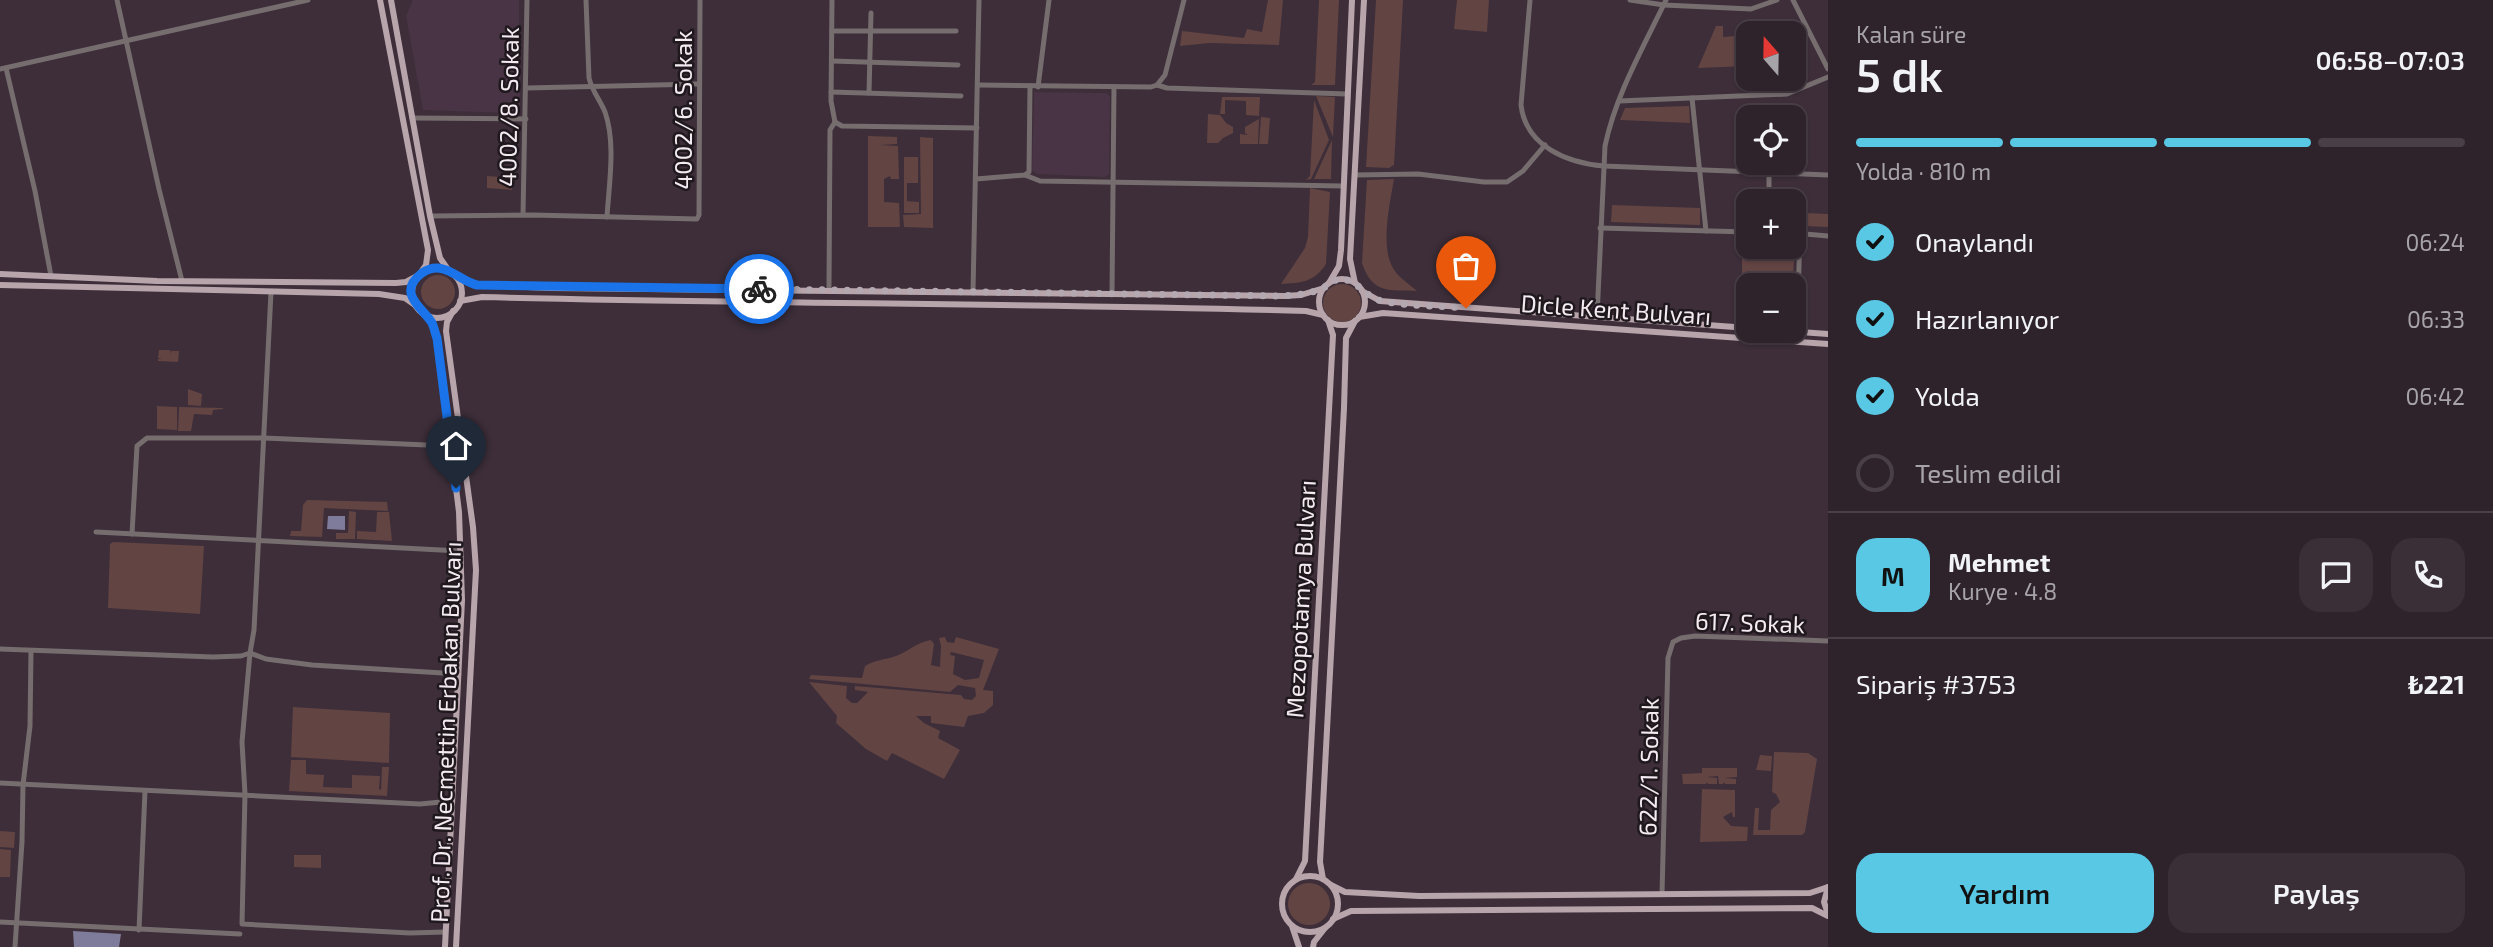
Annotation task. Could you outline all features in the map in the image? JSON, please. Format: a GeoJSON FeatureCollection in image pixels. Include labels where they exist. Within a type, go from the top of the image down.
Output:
{"type":"FeatureCollection","features":[{"type":"Feature","properties":{"kind":"main road"},"geometry":{"type":"LineString","coordinates":[[380,0],[428,250],[426,265],[412,290],[415,305]]}},
{"type":"Feature","properties":{"kind":"main road"},"geometry":{"type":"LineString","coordinates":[[391,0],[440,258],[449,271],[466,283],[1283,296],[1301,295],[1342,279],[1354,283],[1362,291],[1365,304],[1357,319],[1342,325],[1306,311],[1185,307],[743,303],[482,297],[460,301]]}},
{"type":"Feature","properties":{"kind":"main road"},"geometry":{"type":"LineString","coordinates":[[1325,318],[1319,302],[1339,266],[1352,0]]}},
{"type":"Feature","properties":{"kind":"main road"},"geometry":{"type":"LineString","coordinates":[[1354,283],[1350,259],[1364,0]]}},
{"type":"Feature","properties":{"kind":"main road"},"geometry":{"type":"LineString","coordinates":[[0,274],[182,281],[396,283],[407,282],[433,268],[449,271]]}},
{"type":"Feature","properties":{"kind":"main road"},"geometry":{"type":"LineString","coordinates":[[0,285],[379,294],[405,298],[426,315],[440,317],[453,311],[460,301],[461,288],[456,276]]}},
{"type":"Feature","properties":{"kind":"main road","name":"Dicle Kent Bulvarı"},"geometry":{"type":"LineString","coordinates":[[1362,291],[1380,301],[1736,327]]}},
{"type":"Feature","properties":{"kind":"main road","name":"Prof. Dr. Necmettin Erbakan Bulvarı"},"geometry":{"type":"LineString","coordinates":[[453,311],[446,322],[446,331],[472,527],[475,570],[456,947]]}},
{"type":"Feature","properties":{"kind":"main road","name":"Dicle Kent Bulvarı"},"geometry":{"type":"LineString","coordinates":[[1357,319],[1383,313],[1408,314],[1828,344]]}},
{"type":"Feature","properties":{"kind":"main road","name":"Prof. Dr. Necmettin Erbakan Bulvarı"},"geometry":{"type":"LineString","coordinates":[[426,315],[437,338],[459,512],[462,600],[444,947]]}},
{"type":"Feature","properties":{"kind":"main road","name":"Mezopotamya Bulvarı"},"geometry":{"type":"LineString","coordinates":[[1297,878],[1305,861],[1333,335],[1325,318]]}},
{"type":"Feature","properties":{"kind":"main road","name":"Mezopotamya Bulvarı"},"geometry":{"type":"LineString","coordinates":[[1324,879],[1320,862],[1346,338],[1357,319]]}},
{"type":"Feature","properties":{"kind":"main road"},"geometry":{"type":"LineString","coordinates":[[1806,333],[1828,334]]}},
{"type":"Feature","properties":{"kind":"main road"},"geometry":{"type":"LineString","coordinates":[[1299,947],[1281,901],[1289,884],[1297,878],[1315,876],[1345,892],[1419,896],[1810,893],[1828,887]]}},
{"type":"Feature","properties":{"kind":"main road"},"geometry":{"type":"LineString","coordinates":[[1331,885],[1338,902],[1333,919]]}},
{"type":"Feature","properties":{"kind":"main road"},"geometry":{"type":"LineString","coordinates":[[1828,887],[1824,902],[1828,915]]}},
{"type":"Feature","properties":{"kind":"main road"},"geometry":{"type":"LineString","coordinates":[[1314,947],[1314,942],[1333,919],[1349,911],[1812,908],[1828,915]]}},
{"type":"Feature","properties":{"kind":"main road"},"geometry":{"type":"LineString","coordinates":[[1292,926],[1309,932],[1327,926]]}},
{"type":"Feature","properties":{"kind":"street"},"geometry":{"type":"LineString","coordinates":[[117,0],[182,281]]}},
{"type":"Feature","properties":{"kind":"street"},"geometry":{"type":"LineString","coordinates":[[51,276],[35,191],[3,69],[307,0]]}},
{"type":"Feature","properties":{"kind":"street","name":"4002/8. Sokak"},"geometry":{"type":"LineString","coordinates":[[523,215],[527,0]]}},
{"type":"Feature","properties":{"kind":"street"},"geometry":{"type":"LineString","coordinates":[[430,216],[607,217],[610,156],[608,128],[605,112],[591,86],[586,0]]}},
{"type":"Feature","properties":{"kind":"street","name":"4002/6. Sokak"},"geometry":{"type":"LineString","coordinates":[[607,217],[697,219],[699,215],[700,0]]}},
{"type":"Feature","properties":{"kind":"street"},"geometry":{"type":"LineString","coordinates":[[832,0],[831,113],[835,122],[842,126],[977,128]]}},
{"type":"Feature","properties":{"kind":"street"},"geometry":{"type":"LineString","coordinates":[[973,292],[979,0]]}},
{"type":"Feature","properties":{"kind":"street"},"geometry":{"type":"LineString","coordinates":[[1038,86],[1049,0]]}},
{"type":"Feature","properties":{"kind":"street"},"geometry":{"type":"LineString","coordinates":[[978,85],[1157,85],[1165,75],[1184,0]]}},
{"type":"Feature","properties":{"kind":"street"},"geometry":{"type":"LineString","coordinates":[[1530,0],[1522,116],[1527,125],[1556,155],[1579,164],[1736,173]]}},
{"type":"Feature","properties":{"kind":"street"},"geometry":{"type":"LineString","coordinates":[[1630,0],[1751,9],[1777,0]]}},
{"type":"Feature","properties":{"kind":"street"},"geometry":{"type":"LineString","coordinates":[[1793,0],[1828,69]]}},
{"type":"Feature","properties":{"kind":"street"},"geometry":{"type":"LineString","coordinates":[[1597,317],[1607,135],[1619,101],[1665,2]]}},
{"type":"Feature","properties":{"kind":"street"},"geometry":{"type":"LineString","coordinates":[[869,93],[871,13]]}},
{"type":"Feature","properties":{"kind":"street"},"geometry":{"type":"LineString","coordinates":[[832,31],[956,31]]}},
{"type":"Feature","properties":{"kind":"street"},"geometry":{"type":"LineString","coordinates":[[832,61],[958,65]]}},
{"type":"Feature","properties":{"kind":"street"},"geometry":{"type":"LineString","coordinates":[[1619,101],[1787,94],[1828,77]]}},
{"type":"Feature","properties":{"kind":"street"},"geometry":{"type":"LineString","coordinates":[[527,88],[699,84]]}},
{"type":"Feature","properties":{"kind":"street"},"geometry":{"type":"LineString","coordinates":[[1157,85],[1167,88],[1347,94]]}},
{"type":"Feature","properties":{"kind":"street"},"geometry":{"type":"LineString","coordinates":[[1025,175],[1029,172],[1030,86]]}},
{"type":"Feature","properties":{"kind":"street"},"geometry":{"type":"LineString","coordinates":[[1112,294],[1114,87]]}},
{"type":"Feature","properties":{"kind":"street"},"geometry":{"type":"LineString","coordinates":[[831,92],[961,96]]}},
{"type":"Feature","properties":{"kind":"street"},"geometry":{"type":"LineString","coordinates":[[1692,98],[1706,231]]}},
{"type":"Feature","properties":{"kind":"street"},"geometry":{"type":"LineString","coordinates":[[412,118],[526,120]]}},
{"type":"Feature","properties":{"kind":"street"},"geometry":{"type":"LineString","coordinates":[[829,289],[830,130],[835,122]]}},
{"type":"Feature","properties":{"kind":"street"},"geometry":{"type":"LineString","coordinates":[[1355,175],[1418,174],[1507,182],[1523,171],[1545,145]]}},
{"type":"Feature","properties":{"kind":"street"},"geometry":{"type":"LineString","coordinates":[[976,179],[1025,175],[1040,181],[1113,180],[1343,186]]}},
{"type":"Feature","properties":{"kind":"street"},"geometry":{"type":"LineString","coordinates":[[1806,175],[1828,175]]}},
{"type":"Feature","properties":{"kind":"street"},"geometry":{"type":"LineString","coordinates":[[1600,228],[1736,232]]}},
{"type":"Feature","properties":{"kind":"street"},"geometry":{"type":"LineString","coordinates":[[1806,234],[1828,236]]}},
{"type":"Feature","properties":{"kind":"street"},"geometry":{"type":"LineString","coordinates":[[271,292],[254,630],[242,742],[246,794],[242,924],[410,933],[445,932]]}},
{"type":"Feature","properties":{"kind":"street"},"geometry":{"type":"LineString","coordinates":[[132,534],[137,446],[143,440],[159,437],[264,438],[450,446]]}},
{"type":"Feature","properties":{"kind":"street"},"geometry":{"type":"LineString","coordinates":[[96,532],[460,551]]}},
{"type":"Feature","properties":{"kind":"street","name":"617. Sokak"},"geometry":{"type":"LineString","coordinates":[[1673,642],[1695,636],[1828,641]]}},
{"type":"Feature","properties":{"kind":"street","name":"622/1. Sokak"},"geometry":{"type":"LineString","coordinates":[[1662,894],[1668,658],[1673,642]]}},
{"type":"Feature","properties":{"kind":"street"},"geometry":{"type":"LineString","coordinates":[[0,649],[213,657],[247,656],[250,653]]}},
{"type":"Feature","properties":{"kind":"street"},"geometry":{"type":"LineString","coordinates":[[15,947],[23,785],[30,726],[31,651]]}},
{"type":"Feature","properties":{"kind":"street"},"geometry":{"type":"LineString","coordinates":[[250,653],[267,659],[312,665],[459,674]]}},
{"type":"Feature","properties":{"kind":"street"},"geometry":{"type":"LineString","coordinates":[[0,783],[420,804],[452,801]]}},
{"type":"Feature","properties":{"kind":"street"},"geometry":{"type":"LineString","coordinates":[[139,930],[145,791]]}},
{"type":"Feature","properties":{"kind":"street"},"geometry":{"type":"LineString","coordinates":[[0,922],[240,934]]}},
{"type":"Feature","properties":{"kind":"shaded area"},"geometry":{"type":"Polygon","coordinates":[[[413,0],[519,0],[520,106],[513,113],[423,110],[406,16],[413,0]]]}},
{"type":"Feature","properties":{"kind":"shaded area"},"geometry":{"type":"Polygon","coordinates":[[[1268,0],[1283,0],[1279,45],[1209,43],[1180,46],[1182,31],[1244,38],[1247,29],[1262,32],[1268,0]]]}},
{"type":"Feature","properties":{"kind":"shaded area"},"geometry":{"type":"Polygon","coordinates":[[[1319,0],[1339,0],[1335,85],[1311,85],[1315,82],[1319,0]]]}},
{"type":"Feature","properties":{"kind":"shaded area"},"geometry":{"type":"Polygon","coordinates":[[[1376,0],[1403,0],[1394,165],[1389,168],[1366,167],[1376,0]]]}},
{"type":"Feature","properties":{"kind":"shaded area"},"geometry":{"type":"Polygon","coordinates":[[[1457,0],[1489,0],[1487,32],[1454,29],[1457,0]]]}},
{"type":"Feature","properties":{"kind":"shaded area"},"geometry":{"type":"Polygon","coordinates":[[[1716,26],[1723,26],[1723,37],[1736,36],[1736,66],[1698,68],[1716,26]]]}},
{"type":"Feature","properties":{"kind":"shaded area"},"geometry":{"type":"Polygon","coordinates":[[[1034,92],[1107,93],[1110,97],[1109,174],[1105,177],[1037,174],[1032,170],[1034,92]]]}},
{"type":"Feature","properties":{"kind":"shaded area"},"geometry":{"type":"Polygon","coordinates":[[[1316,96],[1335,97],[1333,137],[1316,96]]]}},
{"type":"Feature","properties":{"kind":"shaded area"},"geometry":{"type":"Polygon","coordinates":[[[1222,97],[1260,97],[1259,116],[1246,115],[1246,101],[1225,100],[1225,114],[1220,114],[1222,97]]]}},
{"type":"Feature","properties":{"kind":"shaded area"},"geometry":{"type":"Polygon","coordinates":[[[1314,100],[1329,140],[1311,179],[1306,180],[1310,176],[1314,100]]]}},
{"type":"Feature","properties":{"kind":"shaded area"},"geometry":{"type":"Polygon","coordinates":[[[1689,106],[1690,123],[1620,120],[1625,108],[1689,106]]]}},
{"type":"Feature","properties":{"kind":"shaded area"},"geometry":{"type":"Polygon","coordinates":[[[1208,114],[1220,115],[1233,127],[1233,133],[1218,143],[1207,143],[1208,114]]]}},
{"type":"Feature","properties":{"kind":"shaded area"},"geometry":{"type":"Polygon","coordinates":[[[1261,117],[1270,118],[1268,144],[1259,144],[1261,117]]]}},
{"type":"Feature","properties":{"kind":"shaded area"},"geometry":{"type":"Polygon","coordinates":[[[1259,119],[1258,144],[1240,144],[1240,134],[1248,135],[1245,133],[1245,127],[1259,119]]]}},
{"type":"Feature","properties":{"kind":"shaded area"},"geometry":{"type":"Polygon","coordinates":[[[868,136],[897,137],[897,144],[880,145],[898,146],[899,179],[891,179],[890,176],[884,179],[884,202],[899,203],[900,227],[868,227],[868,136]]]}},
{"type":"Feature","properties":{"kind":"shaded area"},"geometry":{"type":"Polygon","coordinates":[[[920,137],[933,138],[933,228],[904,227],[903,215],[921,214],[920,137]]]}},
{"type":"Feature","properties":{"kind":"shaded area"},"geometry":{"type":"Polygon","coordinates":[[[1332,140],[1331,179],[1314,179],[1332,140]]]}},
{"type":"Feature","properties":{"kind":"shaded area"},"geometry":{"type":"Polygon","coordinates":[[[904,157],[918,157],[918,183],[907,183],[907,201],[919,202],[919,213],[904,213],[904,157]]]}},
{"type":"Feature","properties":{"kind":"shaded area"},"geometry":{"type":"Polygon","coordinates":[[[487,176],[512,178],[512,190],[487,188],[487,176]]]}},
{"type":"Feature","properties":{"kind":"shaded area"},"geometry":{"type":"Polygon","coordinates":[[[1394,179],[1387,224],[1389,259],[1398,274],[1417,291],[1390,290],[1376,285],[1362,263],[1367,180],[1394,179]]]}},
{"type":"Feature","properties":{"kind":"shaded area"},"geometry":{"type":"Polygon","coordinates":[[[1310,188],[1330,192],[1326,264],[1317,275],[1307,280],[1281,284],[1305,248],[1310,188]]]}},
{"type":"Feature","properties":{"kind":"shaded area"},"geometry":{"type":"Polygon","coordinates":[[[1612,205],[1700,208],[1700,225],[1611,222],[1612,205]]]}},
{"type":"Feature","properties":{"kind":"shaded area"},"geometry":{"type":"Polygon","coordinates":[[[1806,213],[1828,214],[1828,227],[1806,226],[1806,213]]]}},
{"type":"Feature","properties":{"kind":"shaded area"},"geometry":{"type":"Polygon","coordinates":[[[1742,259],[1794,259],[1793,273],[1742,273],[1742,259]]]}},
{"type":"Feature","properties":{"kind":"shaded area"},"geometry":{"type":"Polygon","coordinates":[[[438,275],[450,280],[455,292],[450,304],[438,309],[426,304],[421,292],[426,280],[438,275]]]}},
{"type":"Feature","properties":{"kind":"shaded area"},"geometry":{"type":"Polygon","coordinates":[[[1342,284],[1356,289],[1361,303],[1356,317],[1342,322],[1328,317],[1323,303],[1328,289],[1342,284]]]}},
{"type":"Feature","properties":{"kind":"shaded area"},"geometry":{"type":"Polygon","coordinates":[[[159,350],[170,350],[171,354],[171,351],[179,351],[178,362],[158,361],[162,359],[158,358],[159,350]]]}},
{"type":"Feature","properties":{"kind":"shaded area"},"geometry":{"type":"Polygon","coordinates":[[[188,389],[202,394],[201,406],[188,405],[188,389]]]}},
{"type":"Feature","properties":{"kind":"shaded area"},"geometry":{"type":"Polygon","coordinates":[[[157,406],[177,407],[177,430],[157,429],[157,406]]]}},
{"type":"Feature","properties":{"kind":"shaded area"},"geometry":{"type":"Polygon","coordinates":[[[179,407],[223,409],[213,410],[212,415],[194,414],[191,431],[178,431],[179,407]]]}},
{"type":"Feature","properties":{"kind":"shaded area"},"geometry":{"type":"Polygon","coordinates":[[[307,500],[387,502],[388,511],[324,508],[322,537],[290,536],[291,531],[301,531],[303,505],[307,500]]]}},
{"type":"Feature","properties":{"kind":"shaded area"},"geometry":{"type":"Polygon","coordinates":[[[349,511],[356,512],[355,539],[336,539],[336,533],[348,533],[349,511]]]}},
{"type":"Feature","properties":{"kind":"shaded area"},"geometry":{"type":"Polygon","coordinates":[[[377,512],[389,512],[392,541],[357,539],[357,531],[376,532],[377,512]]]}},
{"type":"Feature","properties":{"kind":"shaded area"},"geometry":{"type":"Polygon","coordinates":[[[110,544],[204,546],[200,614],[108,608],[110,544]]]}},
{"type":"Feature","properties":{"kind":"shaded area"},"geometry":{"type":"Polygon","coordinates":[[[945,637],[947,642],[954,643],[956,637],[999,649],[983,690],[993,691],[993,705],[984,713],[968,716],[964,727],[931,723],[931,716],[916,716],[940,731],[938,738],[960,750],[944,779],[892,753],[887,761],[866,749],[836,723],[837,716],[809,682],[847,686],[846,698],[852,703],[857,703],[868,692],[855,690],[855,686],[961,695],[964,699],[972,700],[976,696],[975,688],[958,685],[950,692],[809,679],[811,675],[862,678],[865,666],[931,640],[934,644],[931,665],[940,667],[939,638],[945,637]],[[951,652],[950,655],[955,656],[953,674],[965,680],[979,678],[984,660],[951,652]]]}},
{"type":"Feature","properties":{"kind":"shaded area"},"geometry":{"type":"Polygon","coordinates":[[[293,707],[390,713],[389,763],[291,757],[293,707]]]}},
{"type":"Feature","properties":{"kind":"shaded area"},"geometry":{"type":"Polygon","coordinates":[[[1774,752],[1808,753],[1817,759],[1805,832],[1802,835],[1753,835],[1755,808],[1759,808],[1758,830],[1770,830],[1771,810],[1780,802],[1772,792],[1774,752]]]}},
{"type":"Feature","properties":{"kind":"shaded area"},"geometry":{"type":"Polygon","coordinates":[[[1760,755],[1772,756],[1771,771],[1756,770],[1760,755]]]}},
{"type":"Feature","properties":{"kind":"shaded area"},"geometry":{"type":"Polygon","coordinates":[[[291,760],[306,760],[306,774],[324,775],[323,787],[352,788],[352,775],[380,776],[381,790],[382,767],[389,767],[387,796],[289,791],[291,760]]]}},
{"type":"Feature","properties":{"kind":"shaded area"},"geometry":{"type":"Polygon","coordinates":[[[1702,768],[1737,768],[1737,777],[1724,778],[1736,779],[1736,784],[1719,784],[1718,776],[1707,777],[1717,778],[1717,784],[1683,784],[1682,774],[1702,773],[1702,768]]]}},
{"type":"Feature","properties":{"kind":"shaded area"},"geometry":{"type":"Polygon","coordinates":[[[1702,789],[1735,790],[1735,817],[1732,812],[1723,817],[1731,826],[1748,827],[1747,841],[1700,842],[1702,789]]]}},
{"type":"Feature","properties":{"kind":"shaded area"},"geometry":{"type":"Polygon","coordinates":[[[0,831],[15,832],[14,848],[0,847],[0,831]]]}},
{"type":"Feature","properties":{"kind":"shaded area"},"geometry":{"type":"Polygon","coordinates":[[[0,849],[11,850],[10,877],[0,877],[0,849]]]}},
{"type":"Feature","properties":{"kind":"shaded area"},"geometry":{"type":"Polygon","coordinates":[[[294,855],[321,855],[321,868],[294,867],[294,855]]]}},
{"type":"Feature","properties":{"kind":"shaded area"},"geometry":{"type":"Polygon","coordinates":[[[1309,883],[1324,889],[1330,904],[1324,919],[1309,925],[1294,919],[1288,904],[1294,889],[1309,883]]]}},
{"type":"Feature","properties":{"kind":"water"},"geometry":{"type":"Polygon","coordinates":[[[328,516],[345,516],[345,530],[327,529],[328,516]]]}},
{"type":"Feature","properties":{"kind":"water"},"geometry":{"type":"Polygon","coordinates":[[[73,931],[121,934],[119,947],[74,947],[73,931]]]}},
{"type":"Feature","properties":{"kind":"way so far"},"geometry":{"type":"LineString","coordinates":[[759,289],[1283,296],[1301,295],[1342,279],[1349,280],[1380,301],[1466,308]]}},
{"type":"Feature","properties":{"kind":"route"},"geometry":{"type":"LineString","coordinates":[[456,488],[437,338],[431,321],[415,305],[412,298],[414,282],[425,271],[442,268],[466,283],[477,285],[759,289]]}}]}
